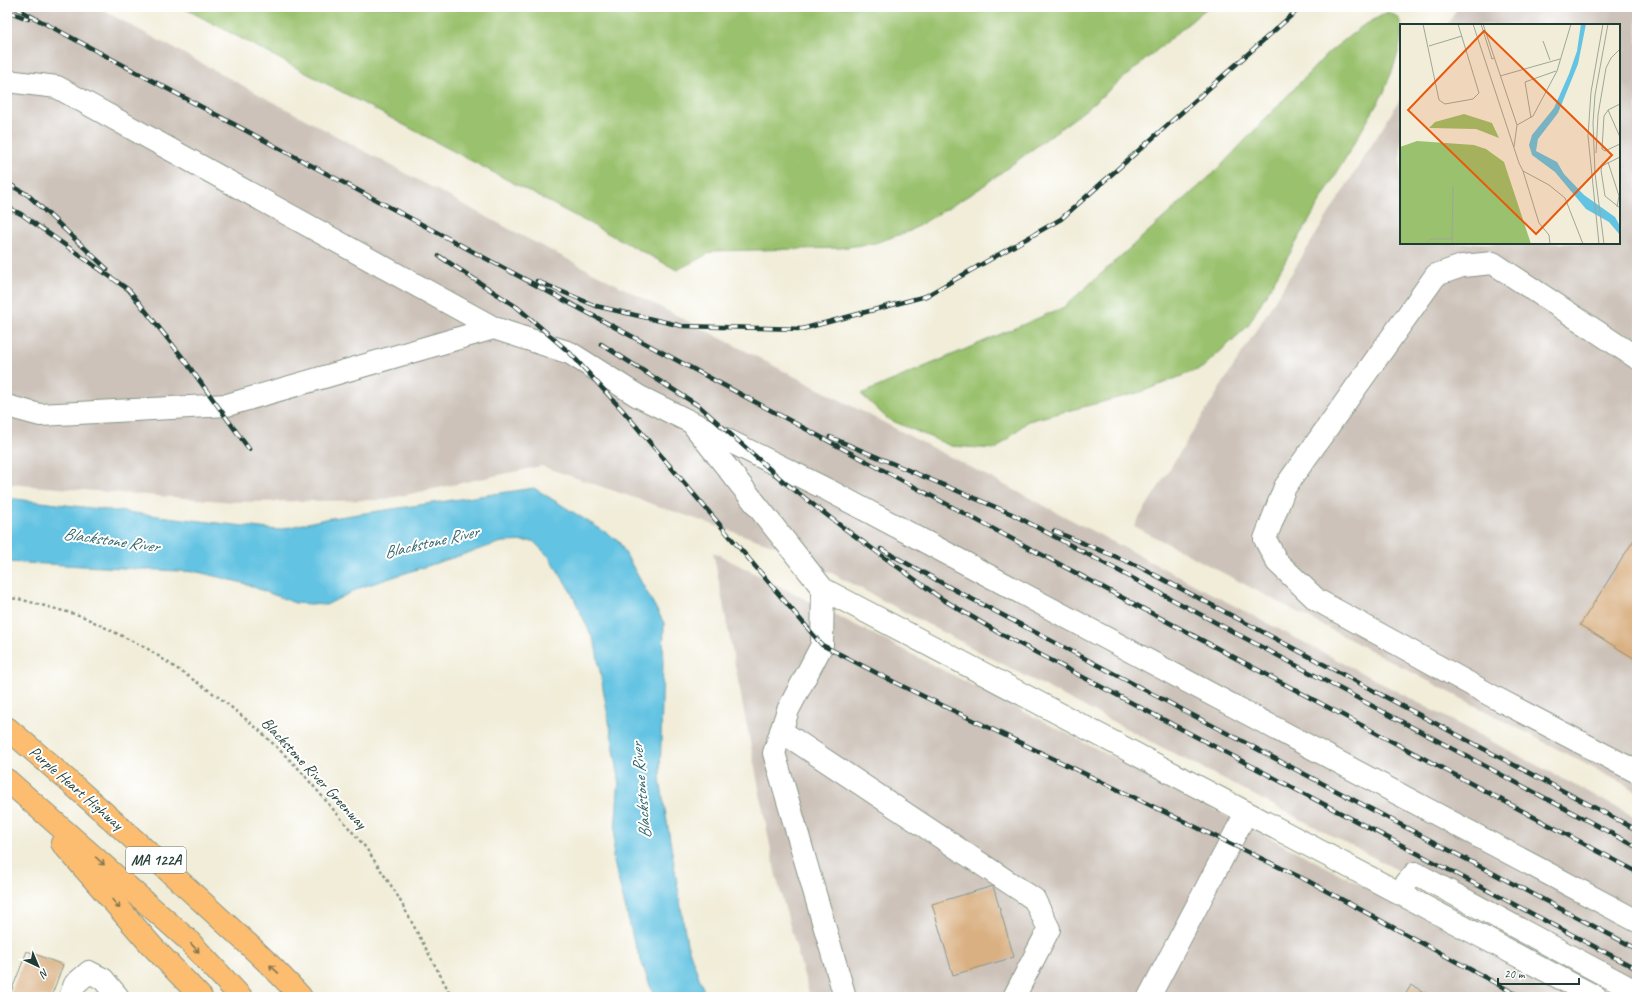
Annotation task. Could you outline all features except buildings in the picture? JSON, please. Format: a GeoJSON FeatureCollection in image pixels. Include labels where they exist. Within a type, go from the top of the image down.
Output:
{"type":"FeatureCollection","features":[{"type":"Feature","properties":{"kind":"highway","name":"Purple Heart Highway"},"geometry":{"type":"LineString","coordinates":[[7,728],[69,781],[172,874],[282,977],[300,997]]}},
{"type":"Feature","properties":{"kind":"highway"},"geometry":{"type":"LineString","coordinates":[[7,780],[151,945],[201,997]]}},
{"type":"Feature","properties":{"kind":"highway","name":"MA 122A"},"geometry":{"type":"LineString","coordinates":[[7,780],[187,939],[241,997]]}},
{"type":"Feature","properties":{"kind":"lane"},"geometry":{"type":"LineString","coordinates":[[7,81],[57,87],[494,328],[570,353],[638,396],[828,490],[1637,921]]}},
{"type":"Feature","properties":{"kind":"lane"},"geometry":{"type":"LineString","coordinates":[[1637,358],[1493,263],[1462,266],[1436,275],[1285,487],[1265,539],[1277,562],[1317,600],[1494,697],[1637,772]]}},
{"type":"Feature","properties":{"kind":"lane"},"geometry":{"type":"LineString","coordinates":[[7,406],[40,415],[227,404],[494,328]]}},
{"type":"Feature","properties":{"kind":"lane"},"geometry":{"type":"LineString","coordinates":[[692,423],[823,589],[1596,997]]}},
{"type":"Feature","properties":{"kind":"lane"},"geometry":{"type":"LineString","coordinates":[[823,589],[822,645],[788,710],[774,753],[845,997]]}},
{"type":"Feature","properties":{"kind":"lane"},"geometry":{"type":"LineString","coordinates":[[781,731],[1034,899],[1049,929],[1014,997]]}},
{"type":"Feature","properties":{"kind":"lane"},"geometry":{"type":"LineString","coordinates":[[1149,997],[1246,813]]}},
{"type":"Feature","properties":{"kind":"lane"},"geometry":{"type":"LineString","coordinates":[[1398,893],[1415,872],[1637,992]]}},
{"type":"Feature","properties":{"kind":"lane"},"geometry":{"type":"LineString","coordinates":[[70,997],[75,984],[89,972],[103,979],[118,997]]}},
{"type":"Feature","properties":{"kind":"path","name":"Blackstone River Greenway"},"geometry":{"type":"LineString","coordinates":[[7,598],[26,601],[82,616],[148,649],[214,694],[259,730],[318,791],[366,848],[396,893],[452,997]]}},
{"type":"Feature","properties":{"kind":"shaded area"},"geometry":{"type":"Polygon","coordinates":[[[7,7],[97,7],[511,230],[1026,496],[1637,818],[1637,995],[1010,668],[790,551],[541,466],[382,500],[234,502],[7,484],[7,7]]]}},
{"type":"Feature","properties":{"kind":"shaded area"},"geometry":{"type":"Polygon","coordinates":[[[1458,7],[1637,7],[1637,791],[1134,526],[1400,100],[1400,244],[1620,244],[1620,24],[1448,24],[1458,7]]]}},
{"type":"Feature","properties":{"kind":"shaded area"},"geometry":{"type":"Polygon","coordinates":[[[713,552],[1580,997],[810,997],[776,876],[713,552]]]}},
{"type":"Feature","properties":{"kind":"green space"},"geometry":{"type":"Polygon","coordinates":[[[182,7],[1208,7],[1088,108],[979,189],[910,231],[875,243],[840,248],[714,251],[677,270],[182,7]]]}},
{"type":"Feature","properties":{"kind":"green space"},"geometry":{"type":"Polygon","coordinates":[[[1388,12],[1398,17],[1401,24],[1398,54],[1384,92],[1247,327],[1202,368],[1141,392],[1028,421],[996,449],[951,446],[888,419],[861,394],[1064,307],[1216,171],[1328,53],[1361,27],[1388,12]]]}},
{"type":"Feature","properties":{"kind":"water","name":"Blackstone River"},"geometry":{"type":"Polygon","coordinates":[[[534,488],[618,540],[664,623],[660,779],[687,944],[706,997],[654,997],[633,938],[613,858],[619,778],[595,643],[571,592],[550,558],[533,541],[502,542],[362,587],[326,605],[295,603],[243,583],[198,572],[7,562],[7,498],[277,530],[325,519],[534,488]]]}},
{"type":"Feature","properties":{"kind":"railway"},"geometry":{"type":"LineString","coordinates":[[14,7],[1637,872]]}},
{"type":"Feature","properties":{"kind":"railway"},"geometry":{"type":"LineString","coordinates":[[537,281],[596,306],[682,326],[802,329],[926,296],[1061,219],[1301,7]]}},
{"type":"Feature","properties":{"kind":"railway"},"geometry":{"type":"LineString","coordinates":[[7,11],[28,19]]}},
{"type":"Feature","properties":{"kind":"railway"},"geometry":{"type":"LineString","coordinates":[[7,183],[28,195],[107,269]]}},
{"type":"Feature","properties":{"kind":"railway"},"geometry":{"type":"LineString","coordinates":[[7,207],[21,214],[129,290],[183,358],[249,449]]}},
{"type":"Feature","properties":{"kind":"railway"},"geometry":{"type":"LineString","coordinates":[[439,256],[518,308],[570,353],[624,412],[822,645],[902,686],[1308,881],[1521,997]]}},
{"type":"Feature","properties":{"kind":"railway"},"geometry":{"type":"LineString","coordinates":[[601,344],[699,406],[784,482],[841,526],[942,599],[999,633],[1637,969]]}},
{"type":"Feature","properties":{"kind":"railway"},"geometry":{"type":"LineString","coordinates":[[830,437],[1012,514],[1637,847]]}},
{"type":"Feature","properties":{"kind":"railway"},"geometry":{"type":"LineString","coordinates":[[1054,531],[1138,566],[1637,830]]}},
{"type":"Feature","properties":{"kind":"railway"},"geometry":{"type":"LineString","coordinates":[[881,549],[951,588],[1637,949]]}}]}
